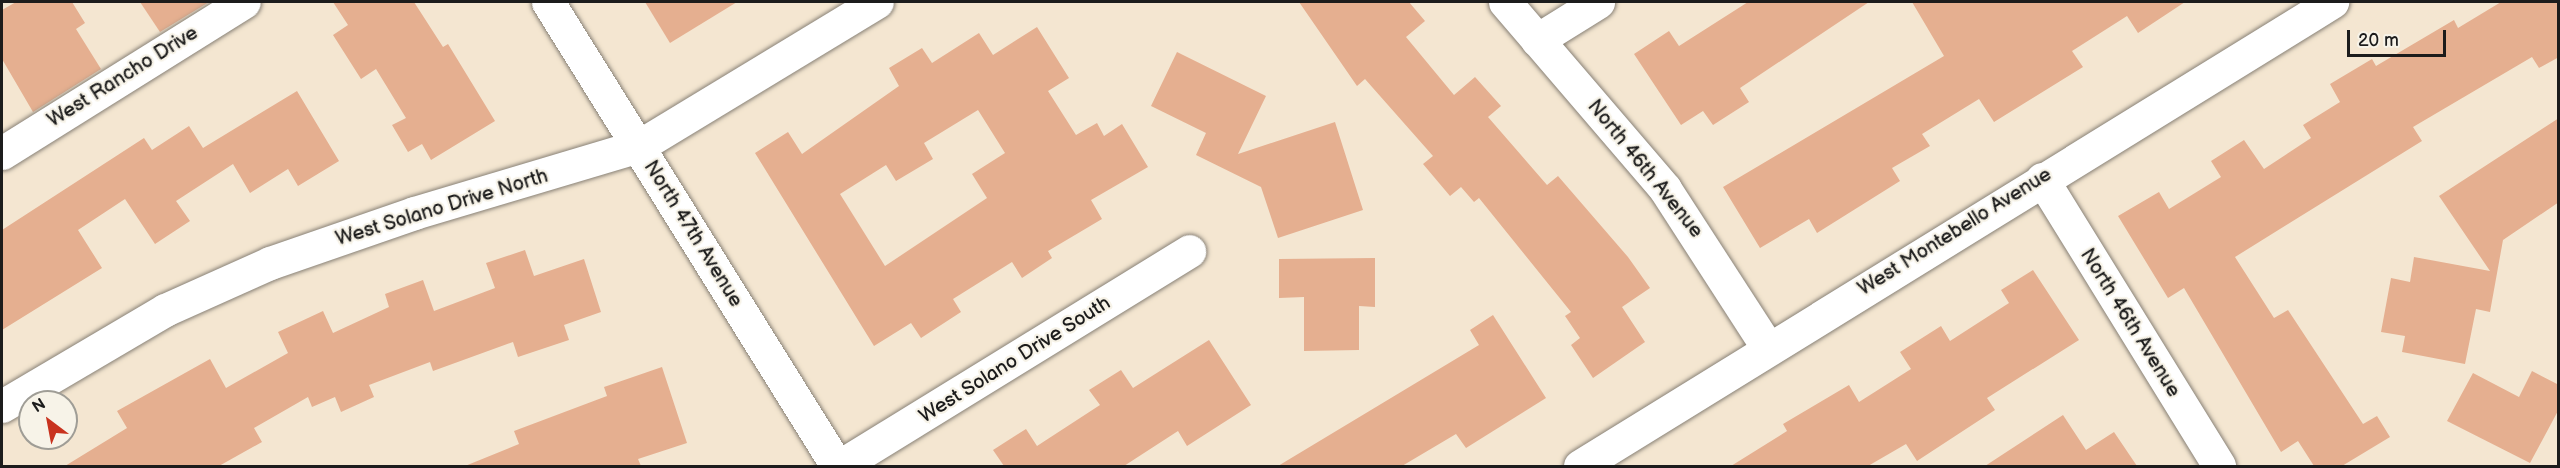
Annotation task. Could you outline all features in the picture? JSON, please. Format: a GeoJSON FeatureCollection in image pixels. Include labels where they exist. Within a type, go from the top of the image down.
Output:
{"type":"FeatureCollection","features":[{"type":"Feature","properties":{"kind":"street","name":"West Rancho Drive"},"geometry":{"type":"LineString","coordinates":[[2,153],[244,2]]}},
{"type":"Feature","properties":{"kind":"street","name":"North 47th Avenue"},"geometry":{"type":"LineString","coordinates":[[549,2],[838,466]]}},
{"type":"Feature","properties":{"kind":"street","name":"West Solano Drive North"},"geometry":{"type":"LineString","coordinates":[[2,406],[165,310],[270,263],[639,146],[877,2]]}},
{"type":"Feature","properties":{"kind":"street","name":"North 46th Avenue"},"geometry":{"type":"LineString","coordinates":[[1505,2],[1665,189],[1768,348]]}},
{"type":"Feature","properties":{"kind":"street"},"geometry":{"type":"LineString","coordinates":[[1537,40],[1598,2]]}},
{"type":"Feature","properties":{"kind":"street","name":"West Montebello Avenue"},"geometry":{"type":"LineString","coordinates":[[1580,466],[2332,2]]}},
{"type":"Feature","properties":{"kind":"street","name":"North 46th Avenue"},"geometry":{"type":"LineString","coordinates":[[2042,179],[2219,466]]}},
{"type":"Feature","properties":{"kind":"street","name":"West Solano Drive South"},"geometry":{"type":"LineString","coordinates":[[838,466],[1189,251]]}},
{"type":"Feature","properties":{"kind":"building"},"geometry":{"type":"Polygon","coordinates":[[[16,2],[72,2],[85,23],[76,29],[101,69],[33,112],[2,59],[2,10],[16,2]]]}},
{"type":"Feature","properties":{"kind":"building"},"geometry":{"type":"Polygon","coordinates":[[[140,2],[209,2],[160,32],[140,2]]]}},
{"type":"Feature","properties":{"kind":"building"},"geometry":{"type":"Polygon","coordinates":[[[333,2],[414,2],[443,47],[448,44],[495,121],[431,160],[422,144],[408,152],[392,125],[406,118],[376,69],[361,79],[333,35],[348,25],[333,2]]]}},
{"type":"Feature","properties":{"kind":"building"},"geometry":{"type":"Polygon","coordinates":[[[645,2],[737,2],[670,43],[645,2]]]}},
{"type":"Feature","properties":{"kind":"building"},"geometry":{"type":"Polygon","coordinates":[[[1299,2],[1409,2],[1425,21],[1406,37],[1454,95],[1475,77],[1501,106],[1488,117],[1547,185],[1558,176],[1628,257],[1650,288],[1622,307],[1645,342],[1593,378],[1571,345],[1580,338],[1565,316],[1571,312],[1479,198],[1474,202],[1461,187],[1450,196],[1423,164],[1433,156],[1365,79],[1357,86],[1299,2]]]}},
{"type":"Feature","properties":{"kind":"building"},"geometry":{"type":"Polygon","coordinates":[[[1748,2],[1869,2],[1740,88],[1749,102],[1713,125],[1703,111],[1681,125],[1634,54],[1669,31],[1679,46],[1748,2]]]}},
{"type":"Feature","properties":{"kind":"building"},"geometry":{"type":"Polygon","coordinates":[[[1912,2],[2185,2],[2138,33],[2127,16],[2072,51],[2083,67],[1994,122],[1979,99],[1922,134],[1930,146],[1892,168],[1900,181],[1817,233],[1809,219],[1760,248],[1723,187],[1944,56],[1912,2]]]}},
{"type":"Feature","properties":{"kind":"building"},"geometry":{"type":"Polygon","coordinates":[[[2501,2],[2559,2],[2559,57],[2539,68],[2532,57],[2413,127],[2422,141],[2235,257],[2274,318],[2288,310],[2363,424],[2377,416],[2390,437],[2342,466],[2314,466],[2298,441],[2281,452],[2184,288],[2168,298],[2118,216],[2159,192],[2169,209],[2221,177],[2211,161],[2244,140],[2264,169],[2311,138],[2303,125],[2340,102],[2330,84],[2372,59],[2376,66],[2454,20],[2458,28],[2501,2]]]}},
{"type":"Feature","properties":{"kind":"building"},"geometry":{"type":"Polygon","coordinates":[[[1037,27],[1069,78],[1048,91],[1076,135],[1097,123],[1104,136],[1122,124],[1148,167],[1091,200],[1102,219],[1048,251],[1052,258],[1022,278],[1012,262],[953,299],[961,312],[921,338],[911,323],[874,346],[755,153],[788,132],[802,154],[899,86],[889,68],[922,48],[932,63],[979,33],[993,55],[1037,27]],[[978,110],[924,143],[933,159],[896,181],[886,165],[840,194],[885,266],[987,198],[972,174],[1005,153],[978,110]]]}},
{"type":"Feature","properties":{"kind":"building"},"geometry":{"type":"Polygon","coordinates":[[[1177,52],[1266,96],[1238,154],[1335,122],[1363,210],[1278,238],[1261,187],[1196,155],[1206,133],[1151,106],[1177,52]]]}},
{"type":"Feature","properties":{"kind":"building"},"geometry":{"type":"Polygon","coordinates":[[[297,91],[339,161],[298,186],[288,169],[250,193],[233,164],[176,201],[190,221],[155,244],[125,199],[78,230],[102,268],[2,330],[2,230],[144,138],[152,150],[189,126],[203,148],[297,91]]]}},
{"type":"Feature","properties":{"kind":"building"},"geometry":{"type":"Polygon","coordinates":[[[2559,118],[2559,202],[2503,240],[2490,312],[2476,309],[2465,364],[2402,352],[2405,336],[2381,332],[2391,278],[2410,282],[2414,257],[2490,271],[2439,196],[2559,118]]]}},
{"type":"Feature","properties":{"kind":"building"},"geometry":{"type":"Polygon","coordinates":[[[525,250],[534,276],[584,259],[601,312],[564,325],[569,340],[518,357],[513,342],[433,371],[430,362],[369,385],[374,397],[341,412],[335,397],[312,407],[308,397],[254,428],[262,442],[219,466],[65,466],[127,428],[117,411],[210,359],[226,388],[288,353],[278,332],[323,311],[333,333],[389,307],[385,294],[423,280],[434,311],[495,288],[486,263],[525,250]]]}},
{"type":"Feature","properties":{"kind":"building"},"geometry":{"type":"Polygon","coordinates":[[[1375,258],[1375,307],[1359,306],[1359,350],[1304,351],[1304,297],[1279,298],[1279,259],[1375,258]]]}},
{"type":"Feature","properties":{"kind":"building"},"geometry":{"type":"Polygon","coordinates":[[[2033,270],[2079,340],[1987,398],[1995,410],[1917,461],[1906,444],[1868,466],[1731,466],[1787,431],[1783,424],[1849,385],[1859,402],[1911,369],[1900,352],[1941,326],[1950,341],[2009,303],[2001,290],[2033,270]]]}},
{"type":"Feature","properties":{"kind":"building"},"geometry":{"type":"Polygon","coordinates":[[[1493,315],[1546,398],[1466,448],[1456,434],[1402,466],[1278,466],[1479,345],[1470,330],[1493,315]]]}},
{"type":"Feature","properties":{"kind":"building"},"geometry":{"type":"Polygon","coordinates":[[[1209,340],[1251,405],[1187,446],[1178,431],[1124,466],[1004,466],[993,450],[1026,429],[1037,446],[1100,405],[1089,390],[1121,370],[1133,388],[1209,340]]]}},
{"type":"Feature","properties":{"kind":"building"},"geometry":{"type":"Polygon","coordinates":[[[662,367],[687,443],[638,459],[641,466],[465,466],[519,444],[514,431],[607,396],[604,387],[662,367]]]}},
{"type":"Feature","properties":{"kind":"building"},"geometry":{"type":"Polygon","coordinates":[[[2532,371],[2559,385],[2559,409],[2530,463],[2447,421],[2473,373],[2519,397],[2532,371]]]}},
{"type":"Feature","properties":{"kind":"building"},"geometry":{"type":"Polygon","coordinates":[[[2063,415],[2086,450],[2114,432],[2137,466],[1985,466],[2063,415]]]}}]}
